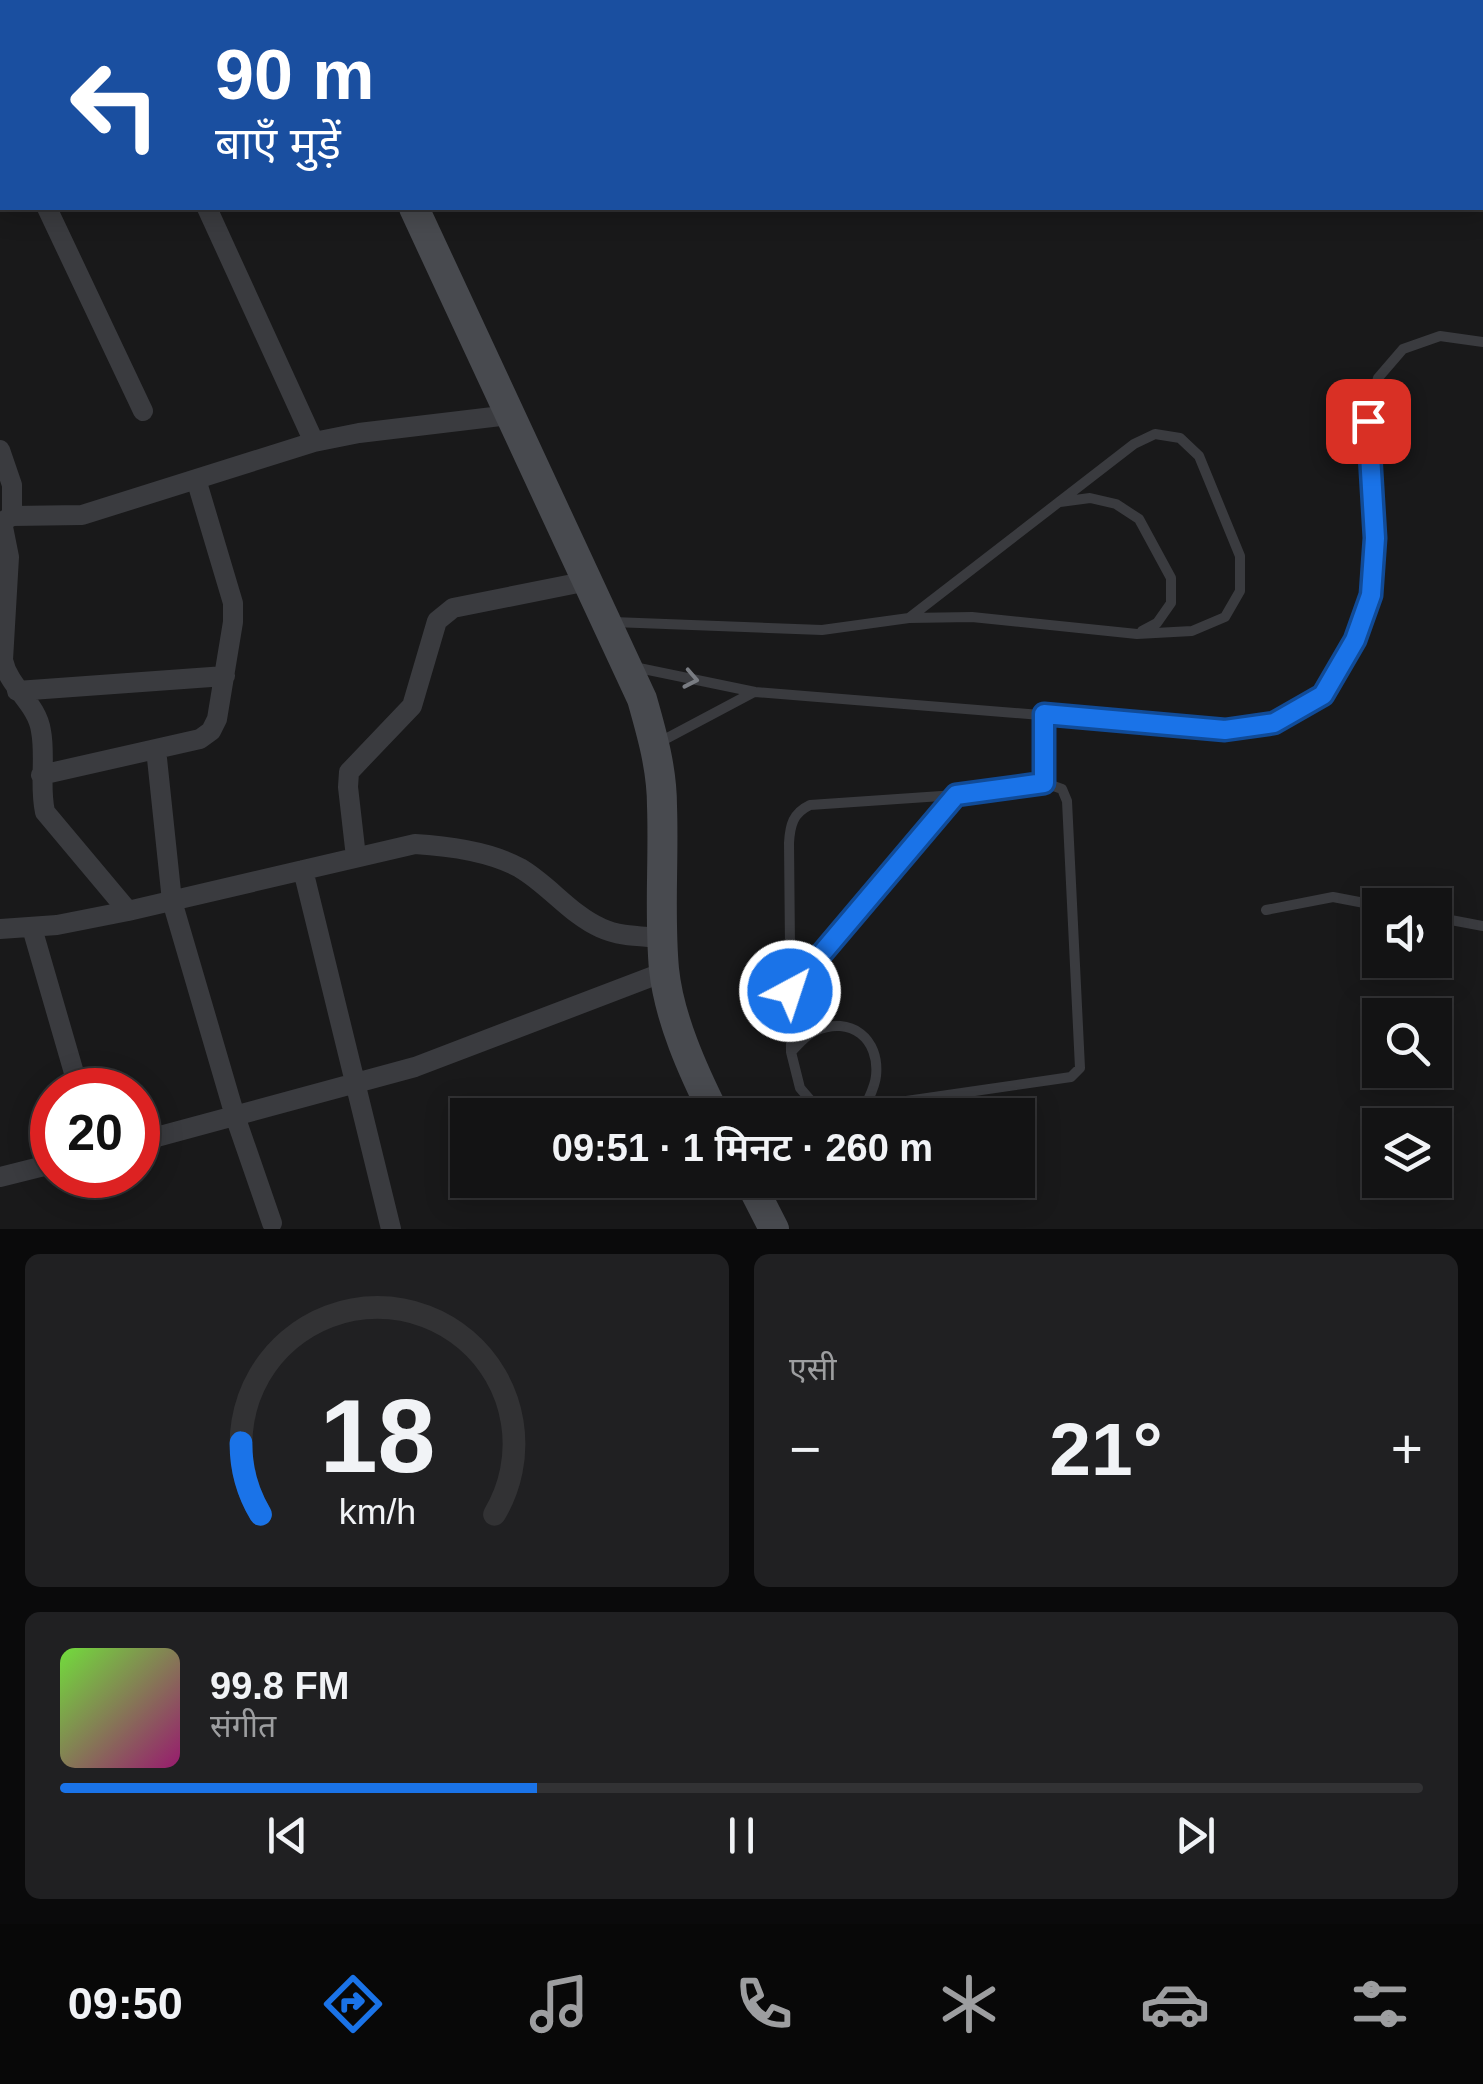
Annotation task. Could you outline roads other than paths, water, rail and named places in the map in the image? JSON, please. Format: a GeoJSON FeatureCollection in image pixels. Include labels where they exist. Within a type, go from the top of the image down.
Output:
{"type":"FeatureCollection","features":[{"type":"Feature","properties":{"kind":"street"},"geometry":{"type":"LineString","coordinates":[[48,210],[143,410]]}},
{"type":"Feature","properties":{"kind":"street"},"geometry":{"type":"LineString","coordinates":[[208,210],[314,442]]}},
{"type":"Feature","properties":{"kind":"street"},"geometry":{"type":"LineString","coordinates":[[415,210],[642,699],[655,744],[662,802],[664,972],[693,1066],[708,1098]]}},
{"type":"Feature","properties":{"kind":"street"},"geometry":{"type":"LineString","coordinates":[[128,911],[45,812],[42,730],[35,713],[6,677],[3,660],[2,522],[12,516],[82,515],[314,442],[360,432],[510,414]]}},
{"type":"Feature","properties":{"kind":"street"},"geometry":{"type":"LineString","coordinates":[[0,450],[12,485],[12,516]]}},
{"type":"Feature","properties":{"kind":"street"},"geometry":{"type":"LineString","coordinates":[[41,775],[200,739],[211,731],[225,676],[233,603],[196,479]]}},
{"type":"Feature","properties":{"kind":"street"},"geometry":{"type":"LineString","coordinates":[[356,857],[348,787],[350,772],[412,706],[437,621],[453,608],[588,581]]}},
{"type":"Feature","properties":{"kind":"street"},"geometry":{"type":"LineString","coordinates":[[17,691],[225,676]]}},
{"type":"Feature","properties":{"kind":"street"},"geometry":{"type":"LineString","coordinates":[[156,749],[172,902],[235,1116],[272,1223]]}},
{"type":"Feature","properties":{"kind":"street"},"geometry":{"type":"LineString","coordinates":[[0,929],[32,928],[172,902],[415,844],[498,859],[536,878],[601,928],[662,938]]}},
{"type":"Feature","properties":{"kind":"street"},"geometry":{"type":"LineString","coordinates":[[303,870],[391,1229]]}},
{"type":"Feature","properties":{"kind":"street"},"geometry":{"type":"LineString","coordinates":[[32,928],[72,1068]]}},
{"type":"Feature","properties":{"kind":"street"},"geometry":{"type":"LineString","coordinates":[[160,1136],[416,1067],[664,972]]}},
{"type":"Feature","properties":{"kind":"street"},"geometry":{"type":"LineString","coordinates":[[0,1177],[30,1170]]}},
{"type":"Feature","properties":{"kind":"street"},"geometry":{"type":"LineString","coordinates":[[758,1198],[774,1229]]}},
{"type":"Feature","properties":{"kind":"lane"},"geometry":{"type":"LineString","coordinates":[[628,666],[755,692],[1225,730],[1274,723],[1323,695],[1355,640],[1371,595],[1375,538],[1368,421],[1378,378],[1404,349],[1440,336],[1483,342]]}},
{"type":"Feature","properties":{"kind":"lane"},"geometry":{"type":"LineString","coordinates":[[607,622],[822,630],[910,618],[972,617],[1137,634],[1192,632],[1226,617],[1240,592],[1240,556],[1199,456],[1180,438],[1156,434],[1134,444],[910,618]]}},
{"type":"Feature","properties":{"kind":"lane"},"geometry":{"type":"LineString","coordinates":[[1059,502],[1090,498],[1116,504],[1139,519],[1171,578],[1171,591],[1170,603],[1157,623],[1137,634]]}},
{"type":"Feature","properties":{"kind":"lane"},"geometry":{"type":"LineString","coordinates":[[655,744],[755,692]]}},
{"type":"Feature","properties":{"kind":"lane"},"geometry":{"type":"LineString","coordinates":[[1044,714],[1044,783]]}},
{"type":"Feature","properties":{"kind":"lane"},"geometry":{"type":"LineString","coordinates":[[809,1098],[800,1088],[791,1052],[790,828],[798,811],[810,806],[956,795],[1044,783],[1062,788],[1066,801],[1080,1068],[1071,1077],[927,1098]]}},
{"type":"Feature","properties":{"kind":"lane"},"geometry":{"type":"LineString","coordinates":[[790,991],[956,795]]}},
{"type":"Feature","properties":{"kind":"lane"},"geometry":{"type":"LineString","coordinates":[[1266,910],[1333,896],[1362,902]]}},
{"type":"Feature","properties":{"kind":"lane"},"geometry":{"type":"LineString","coordinates":[[1452,920],[1483,926]]}},
{"type":"Feature","properties":{"kind":"lane"},"geometry":{"type":"LineString","coordinates":[[791,1052],[812,1032],[837,1025],[860,1030],[875,1049],[876,1080],[869,1098]]}}]}
